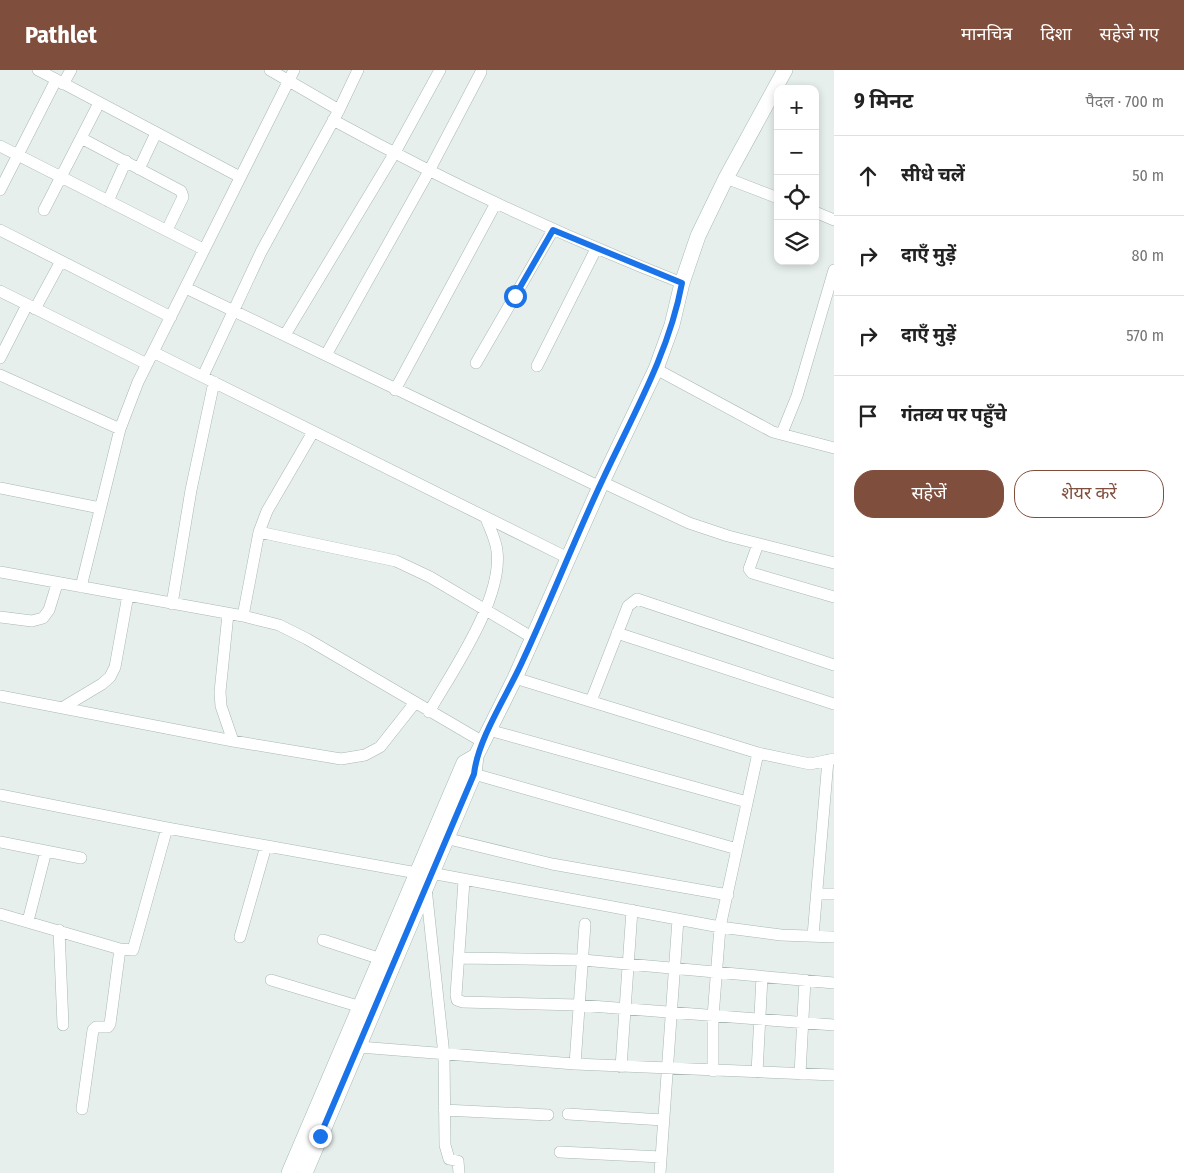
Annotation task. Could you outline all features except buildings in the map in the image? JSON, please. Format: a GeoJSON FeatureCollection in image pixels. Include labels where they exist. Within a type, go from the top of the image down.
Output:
{"type":"FeatureCollection","features":[{"type":"Feature","properties":{"kind":"street"},"geometry":{"type":"LineString","coordinates":[[38,70],[240,177]]}},
{"type":"Feature","properties":{"kind":"street"},"geometry":{"type":"LineString","coordinates":[[0,190],[17,155],[60,82],[71,70]]}},
{"type":"Feature","properties":{"kind":"street"},"geometry":{"type":"LineString","coordinates":[[270,70],[394,154],[553,230],[682,283]]}},
{"type":"Feature","properties":{"kind":"street"},"geometry":{"type":"LineString","coordinates":[[81,587],[120,429],[147,364],[294,70]]}},
{"type":"Feature","properties":{"kind":"street"},"geometry":{"type":"LineString","coordinates":[[203,376],[233,309],[358,70]]}},
{"type":"Feature","properties":{"kind":"street"},"geometry":{"type":"LineString","coordinates":[[285,335],[394,154],[440,70]]}},
{"type":"Feature","properties":{"kind":"street"},"geometry":{"type":"LineString","coordinates":[[289,1173],[381,959],[445,838],[474,774],[483,743],[515,678],[601,484],[656,369],[672,325],[682,283],[698,236],[726,178],[785,70]]}},
{"type":"Feature","properties":{"kind":"street"},"geometry":{"type":"LineString","coordinates":[[326,355],[429,171],[481,72]]}},
{"type":"Feature","properties":{"kind":"street"},"geometry":{"type":"LineString","coordinates":[[44,210],[99,103]]}},
{"type":"Feature","properties":{"kind":"street"},"geometry":{"type":"LineString","coordinates":[[139,169],[156,133]]}},
{"type":"Feature","properties":{"kind":"street"},"geometry":{"type":"LineString","coordinates":[[81,138],[183,193],[167,230]]}},
{"type":"Feature","properties":{"kind":"street"},"geometry":{"type":"LineString","coordinates":[[0,146],[203,249]]}},
{"type":"Feature","properties":{"kind":"street"},"geometry":{"type":"LineString","coordinates":[[108,200],[126,162]]}},
{"type":"Feature","properties":{"kind":"street"},"geometry":{"type":"LineString","coordinates":[[726,178],[774,196]]}},
{"type":"Feature","properties":{"kind":"street"},"geometry":{"type":"LineString","coordinates":[[395,390],[496,203]]}},
{"type":"Feature","properties":{"kind":"street"},"geometry":{"type":"LineString","coordinates":[[819,214],[834,220]]}},
{"type":"Feature","properties":{"kind":"street"},"geometry":{"type":"LineString","coordinates":[[0,230],[171,317]]}},
{"type":"Feature","properties":{"kind":"street"},"geometry":{"type":"LineString","coordinates":[[476,363],[553,230]]}},
{"type":"Feature","properties":{"kind":"street"},"geometry":{"type":"LineString","coordinates":[[538,366],[596,249]]}},
{"type":"Feature","properties":{"kind":"street"},"geometry":{"type":"LineString","coordinates":[[0,358],[61,261]]}},
{"type":"Feature","properties":{"kind":"street"},"geometry":{"type":"LineString","coordinates":[[782,433],[797,396],[834,270]]}},
{"type":"Feature","properties":{"kind":"street"},"geometry":{"type":"LineString","coordinates":[[186,288],[233,309],[395,390],[688,523],[758,544],[834,563]]}},
{"type":"Feature","properties":{"kind":"street"},"geometry":{"type":"LineString","coordinates":[[0,291],[147,364]]}},
{"type":"Feature","properties":{"kind":"street"},"geometry":{"type":"LineString","coordinates":[[153,352],[568,558]]}},
{"type":"Feature","properties":{"kind":"street"},"geometry":{"type":"LineString","coordinates":[[656,369],[774,432],[782,433],[790,438],[834,448]]}},
{"type":"Feature","properties":{"kind":"street"},"geometry":{"type":"LineString","coordinates":[[0,375],[120,429]]}},
{"type":"Feature","properties":{"kind":"street"},"geometry":{"type":"LineString","coordinates":[[172,604],[191,490],[214,382]]}},
{"type":"Feature","properties":{"kind":"street"},"geometry":{"type":"LineString","coordinates":[[243,616],[260,532],[267,511],[313,432]]}},
{"type":"Feature","properties":{"kind":"street"},"geometry":{"type":"LineString","coordinates":[[0,488],[100,508]]}},
{"type":"Feature","properties":{"kind":"street"},"geometry":{"type":"LineString","coordinates":[[429,712],[486,611],[493,594],[497,572],[497,550],[486,518]]}},
{"type":"Feature","properties":{"kind":"street"},"geometry":{"type":"LineString","coordinates":[[260,532],[396,562],[430,577],[533,638]]}},
{"type":"Feature","properties":{"kind":"street"},"geometry":{"type":"LineString","coordinates":[[758,544],[749,569],[752,573],[834,597]]}},
{"type":"Feature","properties":{"kind":"street"},"geometry":{"type":"LineString","coordinates":[[0,572],[57,584],[243,616],[292,631],[483,743],[747,802]]}},
{"type":"Feature","properties":{"kind":"street"},"geometry":{"type":"LineString","coordinates":[[0,617],[32,621],[43,618],[48,610],[57,584]]}},
{"type":"Feature","properties":{"kind":"street"},"geometry":{"type":"LineString","coordinates":[[62,708],[102,684],[110,677],[114,667],[128,595]]}},
{"type":"Feature","properties":{"kind":"street"},"geometry":{"type":"LineString","coordinates":[[591,701],[628,606],[637,599],[834,665]]}},
{"type":"Feature","properties":{"kind":"street"},"geometry":{"type":"LineString","coordinates":[[228,614],[220,692],[221,706],[233,741]]}},
{"type":"Feature","properties":{"kind":"street"},"geometry":{"type":"LineString","coordinates":[[617,633],[834,704]]}},
{"type":"Feature","properties":{"kind":"street"},"geometry":{"type":"LineString","coordinates":[[515,678],[758,754],[800,763],[831,760],[830,802],[822,848],[813,936]]}},
{"type":"Feature","properties":{"kind":"street"},"geometry":{"type":"LineString","coordinates":[[0,696],[233,741],[341,759],[353,759],[380,747],[414,704]]}},
{"type":"Feature","properties":{"kind":"street"},"geometry":{"type":"LineString","coordinates":[[307,1173],[359,1047],[424,877],[464,762],[483,743]]}},
{"type":"Feature","properties":{"kind":"street"},"geometry":{"type":"LineString","coordinates":[[713,1071],[713,1017],[720,927],[758,754]]}},
{"type":"Feature","properties":{"kind":"street"},"geometry":{"type":"LineString","coordinates":[[474,774],[737,850]]}},
{"type":"Feature","properties":{"kind":"street"},"geometry":{"type":"LineString","coordinates":[[0,795],[424,877],[464,880],[720,927],[782,935],[834,937]]}},
{"type":"Feature","properties":{"kind":"street"},"geometry":{"type":"LineString","coordinates":[[0,914],[120,949],[129,951],[135,948],[167,828]]}},
{"type":"Feature","properties":{"kind":"street"},"geometry":{"type":"LineString","coordinates":[[445,838],[552,864],[728,895]]}},
{"type":"Feature","properties":{"kind":"street"},"geometry":{"type":"LineString","coordinates":[[0,842],[81,858]]}},
{"type":"Feature","properties":{"kind":"street"},"geometry":{"type":"LineString","coordinates":[[240,937],[266,846]]}},
{"type":"Feature","properties":{"kind":"street"},"geometry":{"type":"LineString","coordinates":[[822,848],[834,848]]}},
{"type":"Feature","properties":{"kind":"street"},"geometry":{"type":"LineString","coordinates":[[28,921],[46,851]]}},
{"type":"Feature","properties":{"kind":"street"},"geometry":{"type":"LineString","coordinates":[[424,877],[444,1055],[444,1110],[447,1155],[451,1160],[458,1161],[459,1173]]}},
{"type":"Feature","properties":{"kind":"street"},"geometry":{"type":"LineString","coordinates":[[464,880],[457,1000],[463,1002],[578,1005],[758,1021],[834,1025]]}},
{"type":"Feature","properties":{"kind":"street"},"geometry":{"type":"LineString","coordinates":[[818,894],[834,894]]}},
{"type":"Feature","properties":{"kind":"street"},"geometry":{"type":"LineString","coordinates":[[621,1067],[632,910]]}},
{"type":"Feature","properties":{"kind":"street"},"geometry":{"type":"LineString","coordinates":[[660,1173],[678,919]]}},
{"type":"Feature","properties":{"kind":"street"},"geometry":{"type":"LineString","coordinates":[[575,1064],[585,924]]}},
{"type":"Feature","properties":{"kind":"street"},"geometry":{"type":"LineString","coordinates":[[59,930],[63,1024]]}},
{"type":"Feature","properties":{"kind":"street"},"geometry":{"type":"LineString","coordinates":[[323,940],[381,959]]}},
{"type":"Feature","properties":{"kind":"street"},"geometry":{"type":"LineString","coordinates":[[82,1109],[93,1030],[96,1027],[108,1027],[110,1024],[120,949]]}},
{"type":"Feature","properties":{"kind":"street"},"geometry":{"type":"LineString","coordinates":[[459,958],[583,960],[834,983]]}},
{"type":"Feature","properties":{"kind":"street"},"geometry":{"type":"LineString","coordinates":[[757,1072],[758,1021],[762,977]]}},
{"type":"Feature","properties":{"kind":"street"},"geometry":{"type":"LineString","coordinates":[[271,980],[361,1007]]}},
{"type":"Feature","properties":{"kind":"street"},"geometry":{"type":"LineString","coordinates":[[800,1074],[805,980]]}},
{"type":"Feature","properties":{"kind":"street"},"geometry":{"type":"LineString","coordinates":[[359,1047],[444,1055],[621,1067],[834,1075]]}},
{"type":"Feature","properties":{"kind":"street"},"geometry":{"type":"LineString","coordinates":[[444,1110],[548,1115]]}},
{"type":"Feature","properties":{"kind":"street"},"geometry":{"type":"LineString","coordinates":[[568,1114],[663,1120]]}},
{"type":"Feature","properties":{"kind":"street"},"geometry":{"type":"LineString","coordinates":[[560,1152],[661,1158]]}},
{"type":"Feature","properties":{"kind":"route"},"geometry":{"type":"LineString","coordinates":[[320,1136],[359,1047],[445,838],[474,774],[476,756],[521,665],[602,482],[656,369],[672,325],[682,283],[553,230],[515,296]]}}]}
